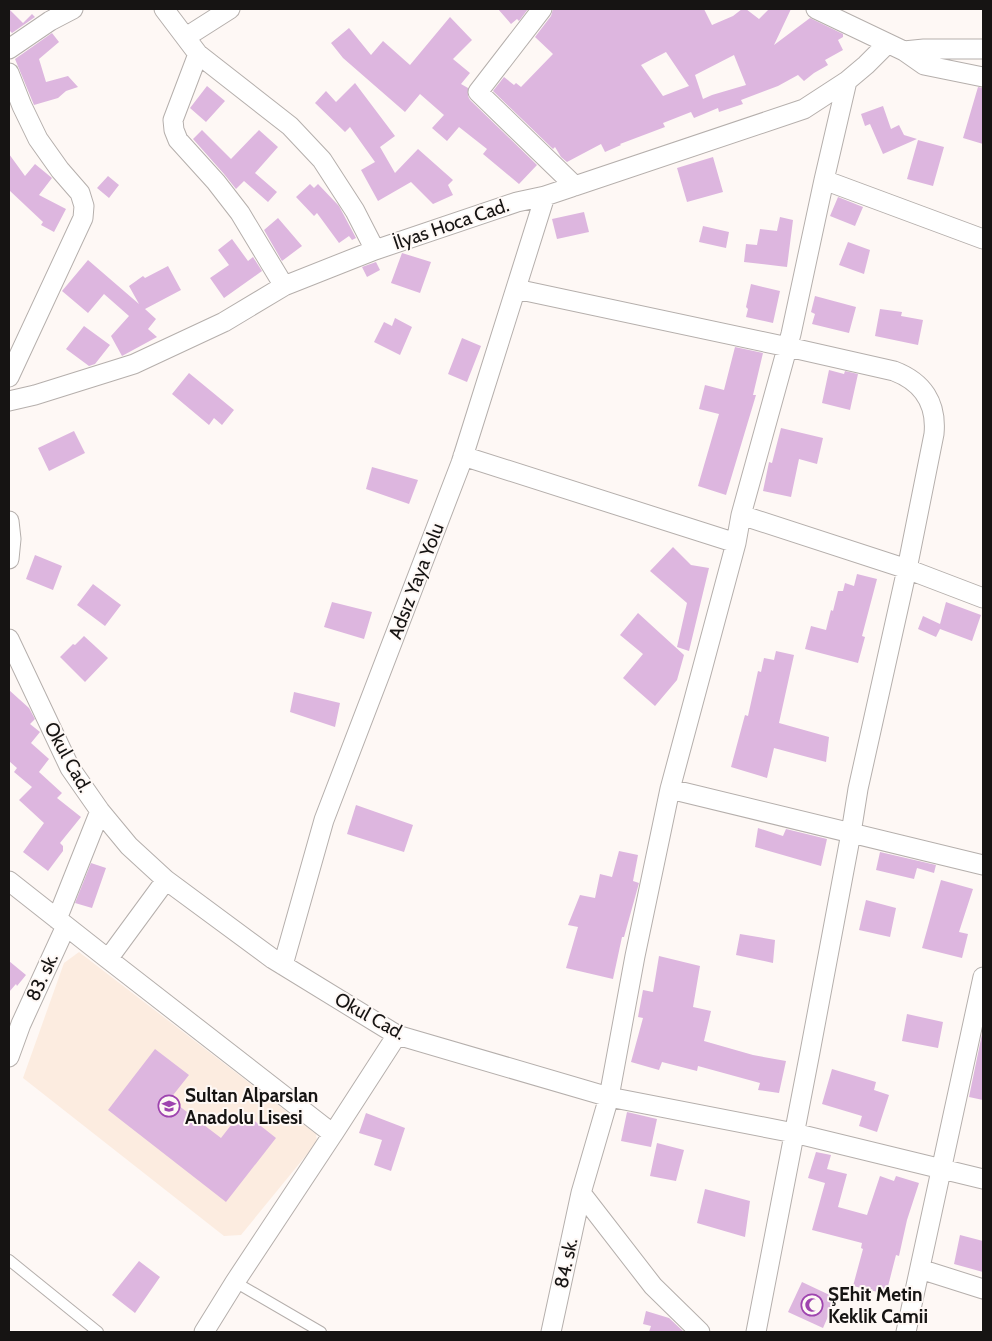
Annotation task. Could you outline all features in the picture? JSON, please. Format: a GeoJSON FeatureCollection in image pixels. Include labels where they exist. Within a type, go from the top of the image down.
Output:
{"type":"FeatureCollection","features":[{"type":"Feature","properties":{"kind":"street"},"geometry":{"type":"LineString","coordinates":[[9,49],[50,21],[73,9]]}},
{"type":"Feature","properties":{"kind":"street"},"geometry":{"type":"LineString","coordinates":[[164,9],[198,54],[290,126],[322,160],[355,211],[375,250]]}},
{"type":"Feature","properties":{"kind":"street"},"geometry":{"type":"LineString","coordinates":[[186,37],[230,9]]}},
{"type":"Feature","properties":{"kind":"street"},"geometry":{"type":"LineString","coordinates":[[542,9],[478,92],[576,186]]}},
{"type":"Feature","properties":{"kind":"street"},"geometry":{"type":"LineString","coordinates":[[816,9],[896,48],[924,65],[983,78]]}},
{"type":"Feature","properties":{"kind":"street"},"geometry":{"type":"LineString","coordinates":[[896,48],[983,49]]}},
{"type":"Feature","properties":{"kind":"street","name":"İlyas Hoca Cad."},"geometry":{"type":"LineString","coordinates":[[9,401],[35,395],[134,364],[224,322],[284,286],[375,250],[517,202],[545,196],[576,186],[804,109],[847,81],[866,65],[896,48]]}},
{"type":"Feature","properties":{"kind":"street"},"geometry":{"type":"LineString","coordinates":[[198,54],[173,120],[174,130],[178,140],[216,182],[240,213],[284,286]]}},
{"type":"Feature","properties":{"kind":"street"},"geometry":{"type":"LineString","coordinates":[[9,72],[22,106],[38,139],[60,170],[80,193],[84,206],[83,218],[9,377]]}},
{"type":"Feature","properties":{"kind":"street"},"geometry":{"type":"LineString","coordinates":[[700,1332],[653,1286],[580,1193],[609,1097],[635,956],[670,789],[736,543],[741,514],[788,347],[847,81]]}},
{"type":"Feature","properties":{"kind":"street"},"geometry":{"type":"LineString","coordinates":[[824,180],[983,239]]}},
{"type":"Feature","properties":{"kind":"street","name":"Adsız Yaya Yolu"},"geometry":{"type":"LineString","coordinates":[[283,965],[324,820],[463,456],[545,196]]}},
{"type":"Feature","properties":{"kind":"street"},"geometry":{"type":"LineString","coordinates":[[516,289],[894,371],[906,375],[916,383],[925,393],[932,407],[935,424],[934,434],[907,569],[860,779],[756,1332]]}},
{"type":"Feature","properties":{"kind":"street"},"geometry":{"type":"LineString","coordinates":[[463,456],[736,543]]}},
{"type":"Feature","properties":{"kind":"street"},"geometry":{"type":"LineString","coordinates":[[741,514],[907,569],[983,598]]}},
{"type":"Feature","properties":{"kind":"street"},"geometry":{"type":"LineString","coordinates":[[9,521],[11,539],[9,559]]}},
{"type":"Feature","properties":{"kind":"street","name":"Okul Cad."},"geometry":{"type":"LineString","coordinates":[[9,641],[70,768],[100,811],[129,846],[166,880],[283,965],[397,1035],[609,1097],[794,1133],[983,1179]]}},
{"type":"Feature","properties":{"kind":"street"},"geometry":{"type":"LineString","coordinates":[[670,789],[983,865]]}},
{"type":"Feature","properties":{"kind":"street","name":"83. sk."},"geometry":{"type":"LineString","coordinates":[[9,1058],[15,1020],[62,922],[100,811]]}},
{"type":"Feature","properties":{"kind":"street"},"geometry":{"type":"LineString","coordinates":[[108,959],[166,880]]}},
{"type":"Feature","properties":{"kind":"street"},"geometry":{"type":"LineString","coordinates":[[9,881],[333,1134]]}},
{"type":"Feature","properties":{"kind":"street"},"geometry":{"type":"LineString","coordinates":[[906,1332],[983,977]]}},
{"type":"Feature","properties":{"kind":"street"},"geometry":{"type":"LineString","coordinates":[[204,1332],[397,1035]]}},
{"type":"Feature","properties":{"kind":"street","name":"84. sk."},"geometry":{"type":"LineString","coordinates":[[551,1332],[580,1193]]}},
{"type":"Feature","properties":{"kind":"street"},"geometry":{"type":"LineString","coordinates":[[920,1269],[983,1289]]}},
{"type":"Feature","properties":{"kind":"lane"},"geometry":{"type":"LineString","coordinates":[[9,1260],[98,1332]]}},
{"type":"Feature","properties":{"kind":"lane"},"geometry":{"type":"LineString","coordinates":[[235,1282],[321,1332]]}},
{"type":"Feature","properties":{"kind":"shaded area","name":"Sultan Alparslan Anadolu Lisesi"},"geometry":{"type":"Polygon","coordinates":[[[79,952],[316,1134],[317,1142],[241,1235],[224,1236],[23,1078],[64,963],[79,952]]]}},
{"type":"Feature","properties":{"kind":"building"},"geometry":{"type":"Polygon","coordinates":[[[9,9],[23,23],[32,14],[35,17],[12,33],[9,30],[9,9]]]}},
{"type":"Feature","properties":{"kind":"building"},"geometry":{"type":"Polygon","coordinates":[[[498,9],[528,9],[519,21],[517,19],[511,24],[498,9]]]}},
{"type":"Feature","properties":{"kind":"building"},"geometry":{"type":"Polygon","coordinates":[[[553,9],[704,9],[712,25],[733,16],[742,9],[746,9],[759,19],[769,9],[791,9],[774,45],[810,18],[843,34],[843,37],[838,40],[843,50],[825,60],[828,65],[804,81],[798,75],[778,86],[741,100],[743,104],[719,112],[718,108],[694,118],[691,112],[663,123],[665,127],[620,144],[605,152],[601,144],[567,162],[561,157],[555,147],[553,149],[493,91],[504,77],[514,85],[516,83],[521,87],[553,54],[535,37],[551,16],[553,9]],[[666,52],[641,65],[663,96],[689,86],[666,52]],[[734,55],[695,75],[703,99],[746,85],[734,55]]]}},
{"type":"Feature","properties":{"kind":"building"},"geometry":{"type":"Polygon","coordinates":[[[450,17],[472,40],[453,59],[470,73],[461,84],[468,88],[470,100],[537,165],[519,184],[483,154],[487,149],[459,127],[447,141],[432,128],[444,115],[420,94],[405,112],[343,58],[331,43],[349,28],[371,55],[383,41],[410,65],[450,17]]]}},
{"type":"Feature","properties":{"kind":"building"},"geometry":{"type":"Polygon","coordinates":[[[52,33],[59,42],[39,59],[46,82],[68,76],[78,87],[66,91],[58,98],[34,105],[15,59],[52,33]]]}},
{"type":"Feature","properties":{"kind":"building"},"geometry":{"type":"Polygon","coordinates":[[[355,83],[395,136],[380,147],[395,173],[418,149],[453,180],[448,185],[453,195],[433,204],[411,182],[378,201],[361,170],[375,162],[350,127],[345,132],[315,103],[326,91],[336,102],[355,83]]]}},
{"type":"Feature","properties":{"kind":"building"},"geometry":{"type":"Polygon","coordinates":[[[207,86],[225,101],[206,122],[190,108],[207,86]]]}},
{"type":"Feature","properties":{"kind":"building"},"geometry":{"type":"Polygon","coordinates":[[[978,87],[983,88],[983,144],[963,138],[978,87]]]}},
{"type":"Feature","properties":{"kind":"building"},"geometry":{"type":"Polygon","coordinates":[[[883,106],[891,129],[899,125],[904,135],[917,139],[883,154],[870,124],[865,126],[861,114],[883,106]]]}},
{"type":"Feature","properties":{"kind":"building"},"geometry":{"type":"Polygon","coordinates":[[[202,130],[231,159],[259,130],[278,147],[255,173],[277,192],[268,202],[244,181],[236,189],[193,139],[202,130]]]}},
{"type":"Feature","properties":{"kind":"building"},"geometry":{"type":"Polygon","coordinates":[[[918,140],[944,147],[933,186],[907,179],[918,140]]]}},
{"type":"Feature","properties":{"kind":"building"},"geometry":{"type":"Polygon","coordinates":[[[9,154],[25,176],[35,164],[52,178],[39,195],[66,209],[54,232],[41,225],[43,222],[9,190],[9,154]]]}},
{"type":"Feature","properties":{"kind":"building"},"geometry":{"type":"Polygon","coordinates":[[[713,157],[723,192],[687,202],[677,168],[713,157]]]}},
{"type":"Feature","properties":{"kind":"building"},"geometry":{"type":"Polygon","coordinates":[[[108,176],[119,185],[109,198],[97,188],[108,176]]]}},
{"type":"Feature","properties":{"kind":"building"},"geometry":{"type":"Polygon","coordinates":[[[310,184],[314,188],[318,184],[339,206],[356,238],[352,240],[349,236],[339,243],[317,213],[314,216],[296,197],[310,184]]]}},
{"type":"Feature","properties":{"kind":"building"},"geometry":{"type":"Polygon","coordinates":[[[838,197],[863,207],[855,226],[830,216],[838,197]]]}},
{"type":"Feature","properties":{"kind":"building"},"geometry":{"type":"Polygon","coordinates":[[[584,212],[589,232],[557,239],[552,219],[584,212]]]}},
{"type":"Feature","properties":{"kind":"building"},"geometry":{"type":"Polygon","coordinates":[[[780,217],[793,220],[787,267],[744,262],[746,244],[757,245],[760,229],[777,231],[780,217]]]}},
{"type":"Feature","properties":{"kind":"building"},"geometry":{"type":"Polygon","coordinates":[[[278,218],[302,246],[282,261],[264,230],[278,218]]]}},
{"type":"Feature","properties":{"kind":"building"},"geometry":{"type":"Polygon","coordinates":[[[703,226],[729,232],[726,248],[699,242],[703,226]]]}},
{"type":"Feature","properties":{"kind":"building"},"geometry":{"type":"Polygon","coordinates":[[[232,239],[248,261],[253,257],[262,271],[224,298],[210,278],[229,265],[218,250],[232,239]]]}},
{"type":"Feature","properties":{"kind":"building"},"geometry":{"type":"Polygon","coordinates":[[[848,242],[870,250],[864,274],[839,265],[848,242]]]}},
{"type":"Feature","properties":{"kind":"building"},"geometry":{"type":"Polygon","coordinates":[[[402,253],[431,262],[420,293],[391,283],[402,253]]]}},
{"type":"Feature","properties":{"kind":"building"},"geometry":{"type":"Polygon","coordinates":[[[88,260],[139,304],[129,286],[143,276],[145,278],[168,266],[181,290],[145,309],[156,319],[148,329],[157,337],[122,356],[111,336],[129,316],[104,294],[88,313],[62,291],[88,260]]]}},
{"type":"Feature","properties":{"kind":"building"},"geometry":{"type":"Polygon","coordinates":[[[376,262],[380,270],[367,277],[362,267],[376,262]]]}},
{"type":"Feature","properties":{"kind":"building"},"geometry":{"type":"Polygon","coordinates":[[[751,284],[780,291],[773,323],[746,317],[751,284]]]}},
{"type":"Feature","properties":{"kind":"building"},"geometry":{"type":"Polygon","coordinates":[[[815,296],[856,307],[849,333],[812,324],[815,314],[811,312],[815,296]]]}},
{"type":"Feature","properties":{"kind":"building"},"geometry":{"type":"Polygon","coordinates":[[[880,309],[902,312],[901,316],[923,320],[918,345],[875,336],[880,309]]]}},
{"type":"Feature","properties":{"kind":"building"},"geometry":{"type":"Polygon","coordinates":[[[395,318],[412,327],[400,355],[374,342],[384,322],[392,326],[395,318]]]}},
{"type":"Feature","properties":{"kind":"building"},"geometry":{"type":"Polygon","coordinates":[[[84,326],[110,345],[95,364],[89,366],[66,349],[84,326]]]}},
{"type":"Feature","properties":{"kind":"building"},"geometry":{"type":"Polygon","coordinates":[[[462,338],[481,346],[467,382],[448,374],[462,338]]]}},
{"type":"Feature","properties":{"kind":"building"},"geometry":{"type":"Polygon","coordinates":[[[735,347],[763,353],[753,395],[756,395],[726,495],[698,486],[719,414],[699,409],[705,385],[724,390],[735,347]]]}},
{"type":"Feature","properties":{"kind":"building"},"geometry":{"type":"Polygon","coordinates":[[[829,370],[844,374],[845,371],[858,374],[850,410],[822,403],[829,370]]]}},
{"type":"Feature","properties":{"kind":"building"},"geometry":{"type":"Polygon","coordinates":[[[189,373],[234,410],[222,425],[214,418],[209,425],[172,394],[189,373]]]}},
{"type":"Feature","properties":{"kind":"building"},"geometry":{"type":"Polygon","coordinates":[[[781,428],[823,438],[817,464],[799,459],[791,497],[763,491],[769,462],[772,463],[781,428]]]}},
{"type":"Feature","properties":{"kind":"building"},"geometry":{"type":"Polygon","coordinates":[[[74,431],[85,453],[49,471],[38,448],[74,431]]]}},
{"type":"Feature","properties":{"kind":"building"},"geometry":{"type":"Polygon","coordinates":[[[372,467],[418,480],[409,504],[366,489],[372,467]]]}},
{"type":"Feature","properties":{"kind":"building"},"geometry":{"type":"Polygon","coordinates":[[[673,547],[691,565],[709,568],[689,651],[677,647],[687,603],[650,571],[673,547]]]}},
{"type":"Feature","properties":{"kind":"building"},"geometry":{"type":"Polygon","coordinates":[[[35,555],[62,566],[53,590],[26,579],[35,555]]]}},
{"type":"Feature","properties":{"kind":"building"},"geometry":{"type":"Polygon","coordinates":[[[857,574],[877,579],[862,636],[865,637],[858,663],[805,649],[811,626],[826,630],[838,591],[843,591],[845,583],[854,586],[857,574]]]}},
{"type":"Feature","properties":{"kind":"building"},"geometry":{"type":"Polygon","coordinates":[[[93,584],[121,605],[105,626],[77,605],[93,584]]]}},
{"type":"Feature","properties":{"kind":"building"},"geometry":{"type":"Polygon","coordinates":[[[332,602],[372,612],[364,639],[324,627],[332,602]]]}},
{"type":"Feature","properties":{"kind":"building"},"geometry":{"type":"Polygon","coordinates":[[[946,602],[981,615],[972,641],[940,629],[936,637],[918,629],[923,616],[940,624],[946,602]]]}},
{"type":"Feature","properties":{"kind":"building"},"geometry":{"type":"Polygon","coordinates":[[[638,613],[684,655],[677,680],[655,706],[623,678],[643,654],[620,635],[638,613]]]}},
{"type":"Feature","properties":{"kind":"building"},"geometry":{"type":"Polygon","coordinates":[[[84,636],[108,658],[85,682],[60,657],[84,636]]]}},
{"type":"Feature","properties":{"kind":"building"},"geometry":{"type":"Polygon","coordinates":[[[776,651],[794,655],[779,723],[829,737],[826,762],[774,748],[767,778],[731,767],[745,715],[748,716],[758,671],[761,672],[764,658],[774,660],[776,651]]]}},
{"type":"Feature","properties":{"kind":"building"},"geometry":{"type":"Polygon","coordinates":[[[9,690],[29,708],[35,719],[30,724],[40,732],[31,743],[49,759],[39,772],[62,793],[57,798],[81,817],[60,843],[63,846],[63,851],[48,871],[23,852],[44,823],[19,800],[32,787],[14,772],[17,768],[9,761],[9,690]]]}},
{"type":"Feature","properties":{"kind":"building"},"geometry":{"type":"Polygon","coordinates":[[[294,692],[340,703],[335,727],[290,712],[294,692]]]}},
{"type":"Feature","properties":{"kind":"building"},"geometry":{"type":"Polygon","coordinates":[[[356,805],[413,825],[404,852],[347,834],[356,805]]]}},
{"type":"Feature","properties":{"kind":"building"},"geometry":{"type":"Polygon","coordinates":[[[758,828],[783,836],[786,829],[827,839],[821,866],[755,847],[758,828]]]}},
{"type":"Feature","properties":{"kind":"building"},"geometry":{"type":"Polygon","coordinates":[[[619,851],[638,855],[633,881],[639,883],[624,937],[622,937],[613,979],[566,968],[578,927],[568,925],[580,895],[595,898],[600,874],[612,877],[619,851]]]}},
{"type":"Feature","properties":{"kind":"building"},"geometry":{"type":"Polygon","coordinates":[[[880,852],[936,865],[934,873],[917,868],[914,879],[876,870],[880,852]]]}},
{"type":"Feature","properties":{"kind":"building"},"geometry":{"type":"Polygon","coordinates":[[[91,863],[106,868],[92,908],[75,903],[91,863]]]}},
{"type":"Feature","properties":{"kind":"building"},"geometry":{"type":"Polygon","coordinates":[[[941,880],[973,889],[959,932],[968,934],[962,958],[922,948],[941,880]]]}},
{"type":"Feature","properties":{"kind":"building"},"geometry":{"type":"Polygon","coordinates":[[[866,900],[896,908],[890,937],[859,930],[866,900]]]}},
{"type":"Feature","properties":{"kind":"building"},"geometry":{"type":"Polygon","coordinates":[[[740,934],[775,940],[773,963],[736,955],[740,934]]]}},
{"type":"Feature","properties":{"kind":"building"},"geometry":{"type":"Polygon","coordinates":[[[659,956],[700,966],[693,1007],[711,1011],[704,1041],[753,1055],[786,1061],[779,1093],[758,1090],[760,1083],[698,1066],[697,1071],[662,1062],[659,1070],[631,1062],[643,1018],[638,1017],[643,990],[653,992],[659,956]]]}},
{"type":"Feature","properties":{"kind":"building"},"geometry":{"type":"Polygon","coordinates":[[[9,961],[26,975],[9,992],[9,961]]]}},
{"type":"Feature","properties":{"kind":"building"},"geometry":{"type":"Polygon","coordinates":[[[907,1014],[943,1022],[938,1048],[902,1041],[907,1014]]]}},
{"type":"Feature","properties":{"kind":"building"},"geometry":{"type":"Polygon","coordinates":[[[983,1029],[983,1100],[969,1097],[983,1029]]]}},
{"type":"Feature","properties":{"kind":"building"},"geometry":{"type":"Polygon","coordinates":[[[155,1049],[189,1075],[170,1099],[221,1138],[242,1111],[276,1138],[226,1202],[108,1110],[155,1049]]]}},
{"type":"Feature","properties":{"kind":"building"},"geometry":{"type":"Polygon","coordinates":[[[832,1069],[876,1082],[874,1090],[889,1095],[877,1132],[859,1126],[862,1116],[822,1104],[832,1069]]]}},
{"type":"Feature","properties":{"kind":"building"},"geometry":{"type":"Polygon","coordinates":[[[627,1112],[657,1119],[651,1147],[621,1141],[627,1112]]]}},
{"type":"Feature","properties":{"kind":"building"},"geometry":{"type":"Polygon","coordinates":[[[366,1113],[405,1128],[391,1171],[374,1165],[382,1140],[359,1133],[366,1113]]]}},
{"type":"Feature","properties":{"kind":"building"},"geometry":{"type":"Polygon","coordinates":[[[657,1143],[684,1150],[676,1181],[650,1176],[657,1143]]]}},
{"type":"Feature","properties":{"kind":"building"},"geometry":{"type":"Polygon","coordinates":[[[816,1152],[831,1155],[827,1169],[847,1174],[838,1207],[867,1215],[880,1176],[894,1181],[896,1176],[919,1183],[907,1220],[899,1256],[896,1255],[886,1294],[853,1286],[863,1249],[861,1248],[862,1243],[812,1230],[825,1183],[808,1178],[816,1152]]]}},
{"type":"Feature","properties":{"kind":"building"},"geometry":{"type":"Polygon","coordinates":[[[705,1189],[750,1201],[745,1237],[697,1223],[705,1189]]]}},
{"type":"Feature","properties":{"kind":"building"},"geometry":{"type":"Polygon","coordinates":[[[960,1235],[983,1241],[983,1272],[954,1264],[960,1235]]]}},
{"type":"Feature","properties":{"kind":"building"},"geometry":{"type":"Polygon","coordinates":[[[139,1261],[160,1277],[135,1313],[112,1295],[139,1261]]]}},
{"type":"Feature","properties":{"kind":"building","name":"ŞEhit Metin Keklik Camii"},"geometry":{"type":"Polygon","coordinates":[[[802,1282],[836,1298],[823,1328],[788,1312],[802,1282]]]}},
{"type":"Feature","properties":{"kind":"building"},"geometry":{"type":"Polygon","coordinates":[[[646,1311],[669,1318],[684,1332],[649,1332],[651,1326],[643,1324],[646,1311]]]}},
{"type":"Feature","properties":{"kind":"place","name":"Sultan Alparslan Anadolu Lisesi"},"geometry":{"type":"Point","coordinates":[169,1106]}},
{"type":"Feature","properties":{"kind":"place","name":"ŞEhit Metin Keklik Camii"},"geometry":{"type":"Point","coordinates":[812,1305]}}]}
